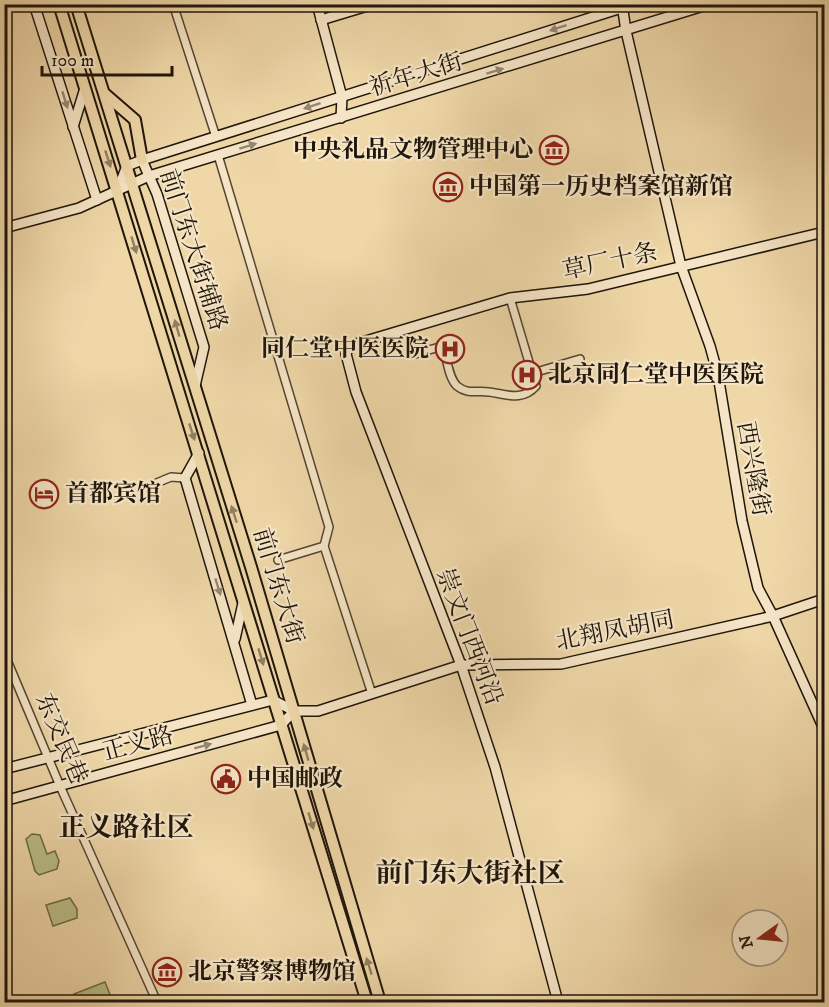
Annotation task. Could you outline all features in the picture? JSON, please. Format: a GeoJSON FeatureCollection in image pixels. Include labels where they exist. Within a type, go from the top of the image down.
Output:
{"type":"FeatureCollection","features":[{"type":"Feature","properties":{"kind":"main road","name":"前门东大街"},"geometry":{"type":"LineString","coordinates":[[59,4],[118,189],[367,1002]]}},
{"type":"Feature","properties":{"kind":"main road","name":"前门东大街"},"geometry":{"type":"LineString","coordinates":[[76,4],[294,711],[380,1002]]}},
{"type":"Feature","properties":{"kind":"main road"},"geometry":{"type":"LineString","coordinates":[[105,94],[135,120],[142,160]]}},
{"type":"Feature","properties":{"kind":"street"},"geometry":{"type":"LineString","coordinates":[[34,4],[97,200]]}},
{"type":"Feature","properties":{"kind":"street"},"geometry":{"type":"LineString","coordinates":[[173,4],[216,136]]}},
{"type":"Feature","properties":{"kind":"street"},"geometry":{"type":"LineString","coordinates":[[316,4],[342,97],[341,118]]}},
{"type":"Feature","properties":{"kind":"street"},"geometry":{"type":"LineString","coordinates":[[321,20],[374,4]]}},
{"type":"Feature","properties":{"kind":"street","name":"祈年大街"},"geometry":{"type":"LineString","coordinates":[[127,166],[634,4]]}},
{"type":"Feature","properties":{"kind":"street","name":"祈年大街"},"geometry":{"type":"LineString","coordinates":[[4,228],[79,208],[149,176],[710,4]]}},
{"type":"Feature","properties":{"kind":"street","name":"西兴隆街"},"geometry":{"type":"LineString","coordinates":[[622,6],[681,266],[718,375],[742,521],[758,588],[825,729]]}},
{"type":"Feature","properties":{"kind":"street"},"geometry":{"type":"LineString","coordinates":[[73,128],[86,88]]}},
{"type":"Feature","properties":{"kind":"street"},"geometry":{"type":"LineString","coordinates":[[218,155],[329,527],[324,546],[372,694]]}},
{"type":"Feature","properties":{"kind":"street","name":"前门东大街辅路"},"geometry":{"type":"LineString","coordinates":[[142,160],[157,194],[204,347],[194,388]]}},
{"type":"Feature","properties":{"kind":"street"},"geometry":{"type":"LineString","coordinates":[[118,189],[127,166]]}},
{"type":"Feature","properties":{"kind":"street","name":"草厂十条"},"geometry":{"type":"LineString","coordinates":[[403,329],[510,298],[588,289],[825,232]]}},
{"type":"Feature","properties":{"kind":"street"},"geometry":{"type":"LineString","coordinates":[[415,354],[443,346],[455,384],[473,393],[487,391],[505,397],[528,393],[536,386],[510,298]]}},
{"type":"Feature","properties":{"kind":"street","name":"崇文门西河沿"},"geometry":{"type":"LineString","coordinates":[[403,329],[353,343],[348,346],[346,354],[356,392],[461,665],[495,767],[558,1002]]}},
{"type":"Feature","properties":{"kind":"street"},"geometry":{"type":"LineString","coordinates":[[533,373],[580,359]]}},
{"type":"Feature","properties":{"kind":"street"},"geometry":{"type":"LineString","coordinates":[[199,453],[185,478],[235,639],[252,705]]}},
{"type":"Feature","properties":{"kind":"street"},"geometry":{"type":"LineString","coordinates":[[147,487],[171,477],[185,478]]}},
{"type":"Feature","properties":{"kind":"street"},"geometry":{"type":"LineString","coordinates":[[278,560],[324,546]]}},
{"type":"Feature","properties":{"kind":"street","name":"北翔凤胡同"},"geometry":{"type":"LineString","coordinates":[[294,711],[318,711],[461,665],[561,664],[773,616],[825,599]]}},
{"type":"Feature","properties":{"kind":"street"},"geometry":{"type":"LineString","coordinates":[[235,639],[244,601]]}},
{"type":"Feature","properties":{"kind":"street","name":"东交民巷"},"geometry":{"type":"LineString","coordinates":[[4,653],[60,786],[157,1002]]}},
{"type":"Feature","properties":{"kind":"street"},"geometry":{"type":"LineString","coordinates":[[273,700],[294,711],[281,725]]}},
{"type":"Feature","properties":{"kind":"street","name":"正义路"},"geometry":{"type":"LineString","coordinates":[[4,769],[273,700]]}},
{"type":"Feature","properties":{"kind":"street","name":"正义路"},"geometry":{"type":"LineString","coordinates":[[4,801],[281,725]]}},
{"type":"Feature","properties":{"kind":"green space"},"geometry":{"type":"Polygon","coordinates":[[[32,834],[40,835],[47,854],[55,851],[59,861],[57,869],[39,875],[35,871],[26,839],[32,834]]]}},
{"type":"Feature","properties":{"kind":"green space"},"geometry":{"type":"Polygon","coordinates":[[[70,898],[77,909],[77,918],[53,926],[46,905],[70,898]]]}},
{"type":"Feature","properties":{"kind":"green space"},"geometry":{"type":"Polygon","coordinates":[[[105,982],[113,1002],[77,1002],[74,994],[105,982]]]}},
{"type":"Feature","properties":{"kind":"place","name":"中央礼品文物管理中心"},"geometry":{"type":"Point","coordinates":[554,150]}},
{"type":"Feature","properties":{"kind":"place","name":"中国第一历史档案馆新馆"},"geometry":{"type":"Point","coordinates":[448,187]}},
{"type":"Feature","properties":{"kind":"place","name":"同仁堂中医医院"},"geometry":{"type":"Point","coordinates":[450,349]}},
{"type":"Feature","properties":{"kind":"place","name":"北京同仁堂中医医院"},"geometry":{"type":"Point","coordinates":[527,375]}},
{"type":"Feature","properties":{"kind":"place","name":"首都宾馆"},"geometry":{"type":"Point","coordinates":[44,494]}},
{"type":"Feature","properties":{"kind":"place","name":"中国邮政"},"geometry":{"type":"Point","coordinates":[226,779]}},
{"type":"Feature","properties":{"kind":"place","name":"北京警察博物馆"},"geometry":{"type":"Point","coordinates":[167,972]}},
{"type":"Feature","properties":{"kind":"district","name":"正义路社区"},"geometry":{"type":"Point","coordinates":[126,828]}},
{"type":"Feature","properties":{"kind":"district","name":"前门东大街社区"},"geometry":{"type":"Point","coordinates":[470,874]}}]}
